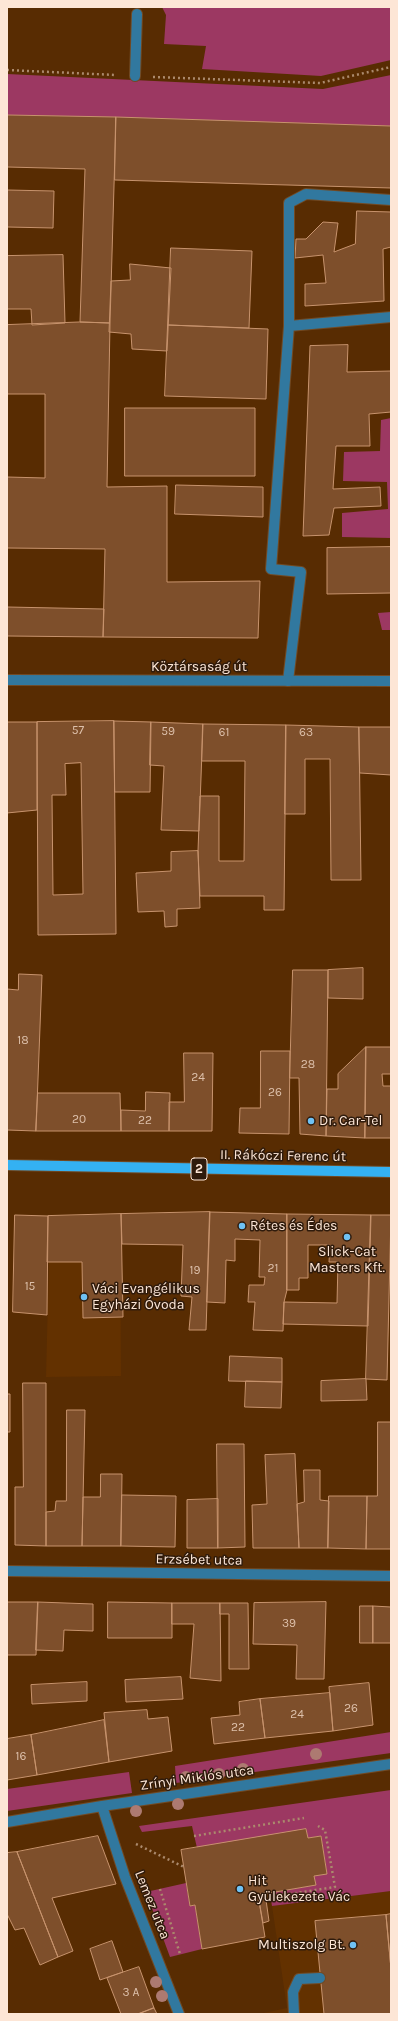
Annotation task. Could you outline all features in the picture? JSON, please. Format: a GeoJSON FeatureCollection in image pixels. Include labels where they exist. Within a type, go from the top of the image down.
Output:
{"type":"FeatureCollection","features":[{"type":"Feature","properties":{"kind":"main road","name":"II. Rákóczi Ferenc út"},"geometry":{"type":"LineString","coordinates":[[7,1165],[391,1172]]}},
{"type":"Feature","properties":{"kind":"street"},"geometry":{"type":"LineString","coordinates":[[135,76],[138,14]]}},
{"type":"Feature","properties":{"kind":"street"},"geometry":{"type":"LineString","coordinates":[[288,681],[301,572],[271,569],[289,326],[289,203],[306,194],[391,200]]}},
{"type":"Feature","properties":{"kind":"street"},"geometry":{"type":"LineString","coordinates":[[289,326],[391,317]]}},
{"type":"Feature","properties":{"kind":"street","name":"Köztársaság út"},"geometry":{"type":"LineString","coordinates":[[7,680],[391,681]]}},
{"type":"Feature","properties":{"kind":"street","name":"Erzsébet utca"},"geometry":{"type":"LineString","coordinates":[[7,1571],[391,1576]]}},
{"type":"Feature","properties":{"kind":"street","name":"Zrínyi Miklós utca"},"geometry":{"type":"LineString","coordinates":[[7,1822],[102,1806],[391,1764]]}},
{"type":"Feature","properties":{"kind":"street","name":"Lemez utca"},"geometry":{"type":"LineString","coordinates":[[102,1806],[125,1877],[179,2014]]}},
{"type":"Feature","properties":{"kind":"street"},"geometry":{"type":"LineString","coordinates":[[294,2014],[293,1992],[298,1979],[320,1978]]}},
{"type":"Feature","properties":{"kind":"path"},"geometry":{"type":"LineString","coordinates":[[7,70],[320,82],[391,67]]}},
{"type":"Feature","properties":{"kind":"path"},"geometry":{"type":"LineString","coordinates":[[194,1836],[304,1818]]}},
{"type":"Feature","properties":{"kind":"path"},"geometry":{"type":"LineString","coordinates":[[270,1897],[335,1887],[325,1830],[318,1826]]}},
{"type":"Feature","properties":{"kind":"path"},"geometry":{"type":"LineString","coordinates":[[130,1841],[184,1867]]}},
{"type":"Feature","properties":{"kind":"path"},"geometry":{"type":"LineString","coordinates":[[160,1889],[180,1954]]}},
{"type":"Feature","properties":{"kind":"shaded area"},"geometry":{"type":"Polygon","coordinates":[[[162,7],[391,7],[391,60],[321,76],[202,69],[206,46],[164,44],[166,15],[162,7]]]}},
{"type":"Feature","properties":{"kind":"shaded area"},"geometry":{"type":"Polygon","coordinates":[[[7,74],[323,89],[391,75],[391,126],[7,115],[7,74]]]}},
{"type":"Feature","properties":{"kind":"shaded area"},"geometry":{"type":"Polygon","coordinates":[[[391,418],[391,538],[342,537],[342,513],[388,509],[387,482],[343,481],[344,452],[380,451],[381,420],[391,418]]]}},
{"type":"Feature","properties":{"kind":"shaded area"},"geometry":{"type":"Polygon","coordinates":[[[391,612],[391,630],[382,630],[378,613],[391,612]]]}},
{"type":"Feature","properties":{"kind":"shaded area","name":"Váci Evangélikus Egyházi Óvoda"},"geometry":{"type":"Polygon","coordinates":[[[120,1216],[121,1376],[46,1377],[50,1218],[120,1216]]]}},
{"type":"Feature","properties":{"kind":"shaded area"},"geometry":{"type":"Polygon","coordinates":[[[391,1732],[391,1753],[176,1783],[175,1766],[391,1732]]]}},
{"type":"Feature","properties":{"kind":"shaded area"},"geometry":{"type":"Polygon","coordinates":[[[129,1772],[132,1793],[7,1811],[7,1789],[129,1772]]]}},
{"type":"Feature","properties":{"kind":"shaded area"},"geometry":{"type":"Polygon","coordinates":[[[391,1790],[391,1891],[272,1906],[270,1893],[315,1885],[314,1876],[327,1873],[321,1836],[308,1838],[306,1829],[197,1848],[192,1826],[142,1832],[139,1826],[391,1790]]]}},
{"type":"Feature","properties":{"kind":"shaded area"},"geometry":{"type":"Polygon","coordinates":[[[186,1883],[190,1906],[195,1905],[202,1949],[170,1957],[146,1892],[186,1883]]]}},
{"type":"Feature","properties":{"kind":"shaded area"},"geometry":{"type":"Polygon","coordinates":[[[391,1891],[391,2014],[259,2014],[287,2008],[272,1906],[391,1891]]]}},
{"type":"Feature","properties":{"kind":"building"},"geometry":{"type":"Polygon","coordinates":[[[7,115],[116,117],[110,323],[80,322],[85,169],[7,167],[7,115]]]}},
{"type":"Feature","properties":{"kind":"building"},"geometry":{"type":"Polygon","coordinates":[[[116,117],[391,126],[391,188],[115,180],[116,117]]]}},
{"type":"Feature","properties":{"kind":"building"},"geometry":{"type":"Polygon","coordinates":[[[7,190],[54,191],[53,228],[7,227],[7,190]]]}},
{"type":"Feature","properties":{"kind":"building"},"geometry":{"type":"Polygon","coordinates":[[[357,211],[391,212],[391,247],[383,249],[384,301],[305,306],[305,284],[326,283],[323,255],[295,258],[296,239],[306,239],[323,222],[338,223],[334,252],[355,244],[357,211]]]}},
{"type":"Feature","properties":{"kind":"building"},"geometry":{"type":"Polygon","coordinates":[[[171,248],[252,251],[249,328],[168,325],[171,248]]]}},
{"type":"Feature","properties":{"kind":"building"},"geometry":{"type":"Polygon","coordinates":[[[63,255],[65,323],[32,325],[31,309],[7,309],[7,256],[63,255]]]}},
{"type":"Feature","properties":{"kind":"building"},"geometry":{"type":"Polygon","coordinates":[[[130,264],[171,268],[167,351],[132,349],[131,334],[109,332],[111,281],[130,280],[130,264]]]}},
{"type":"Feature","properties":{"kind":"building"},"geometry":{"type":"Polygon","coordinates":[[[80,322],[110,323],[107,487],[167,486],[167,582],[260,581],[258,638],[103,637],[105,549],[7,548],[7,477],[45,478],[45,394],[7,394],[7,325],[80,322]]]}},
{"type":"Feature","properties":{"kind":"building"},"geometry":{"type":"Polygon","coordinates":[[[168,325],[268,329],[266,399],[165,396],[168,325]]]}},
{"type":"Feature","properties":{"kind":"building"},"geometry":{"type":"Polygon","coordinates":[[[348,345],[347,372],[391,371],[391,412],[369,414],[370,446],[336,446],[333,489],[380,487],[381,506],[334,508],[329,535],[303,536],[310,346],[348,345]]]}},
{"type":"Feature","properties":{"kind":"building"},"geometry":{"type":"Polygon","coordinates":[[[125,408],[255,408],[255,476],[125,476],[125,408]]]}},
{"type":"Feature","properties":{"kind":"building"},"geometry":{"type":"Polygon","coordinates":[[[176,485],[263,487],[263,517],[175,514],[176,485]]]}},
{"type":"Feature","properties":{"kind":"building"},"geometry":{"type":"Polygon","coordinates":[[[391,547],[391,593],[327,594],[327,548],[391,547]]]}},
{"type":"Feature","properties":{"kind":"building"},"geometry":{"type":"Polygon","coordinates":[[[7,607],[104,609],[103,637],[7,636],[7,607]]]}},
{"type":"Feature","properties":{"kind":"building"},"geometry":{"type":"Polygon","coordinates":[[[114,721],[116,934],[38,935],[37,722],[114,721]],[[81,763],[65,764],[66,795],[52,795],[53,895],[83,894],[81,763]]]}},
{"type":"Feature","properties":{"kind":"building"},"geometry":{"type":"Polygon","coordinates":[[[114,721],[151,722],[150,792],[115,792],[114,721]]]}},
{"type":"Feature","properties":{"kind":"building"},"geometry":{"type":"Polygon","coordinates":[[[7,722],[37,722],[37,810],[7,813],[7,722]]]}},
{"type":"Feature","properties":{"kind":"building"},"geometry":{"type":"Polygon","coordinates":[[[151,722],[203,724],[199,831],[161,830],[164,766],[150,765],[151,722]]]}},
{"type":"Feature","properties":{"kind":"building"},"geometry":{"type":"Polygon","coordinates":[[[203,724],[286,725],[284,910],[264,910],[264,896],[200,896],[198,851],[200,796],[219,796],[219,861],[244,861],[245,761],[202,761],[203,724]]]}},
{"type":"Feature","properties":{"kind":"building"},"geometry":{"type":"Polygon","coordinates":[[[286,725],[359,727],[361,880],[331,880],[330,759],[305,759],[305,814],[285,814],[286,725]]]}},
{"type":"Feature","properties":{"kind":"building"},"geometry":{"type":"Polygon","coordinates":[[[359,727],[391,727],[391,775],[360,773],[359,727]]]}},
{"type":"Feature","properties":{"kind":"building"},"geometry":{"type":"Polygon","coordinates":[[[198,851],[200,908],[177,909],[177,926],[165,927],[164,911],[138,912],[136,873],[171,871],[171,852],[198,851]]]}},
{"type":"Feature","properties":{"kind":"building"},"geometry":{"type":"Polygon","coordinates":[[[363,968],[363,999],[328,998],[328,970],[363,968]]]}},
{"type":"Feature","properties":{"kind":"building"},"geometry":{"type":"Polygon","coordinates":[[[293,970],[328,970],[326,1136],[300,1134],[299,1078],[290,1078],[293,970]]]}},
{"type":"Feature","properties":{"kind":"building"},"geometry":{"type":"Polygon","coordinates":[[[19,974],[42,975],[36,1131],[7,1130],[7,989],[18,990],[19,974]]]}},
{"type":"Feature","properties":{"kind":"building"},"geometry":{"type":"Polygon","coordinates":[[[366,1047],[391,1047],[391,1074],[382,1074],[383,1086],[391,1086],[391,1138],[365,1138],[366,1047]]]}},
{"type":"Feature","properties":{"kind":"building"},"geometry":{"type":"Polygon","coordinates":[[[366,1047],[365,1138],[326,1136],[327,1089],[338,1089],[338,1074],[366,1047]]]}},
{"type":"Feature","properties":{"kind":"building"},"geometry":{"type":"Polygon","coordinates":[[[261,1051],[290,1051],[289,1134],[239,1133],[240,1108],[260,1108],[261,1051]]]}},
{"type":"Feature","properties":{"kind":"building"},"geometry":{"type":"Polygon","coordinates":[[[184,1053],[213,1053],[212,1131],[169,1131],[169,1102],[184,1102],[184,1053]]]}},
{"type":"Feature","properties":{"kind":"building"},"geometry":{"type":"Polygon","coordinates":[[[146,1092],[170,1093],[169,1131],[121,1131],[121,1110],[145,1111],[146,1092]]]}},
{"type":"Feature","properties":{"kind":"building"},"geometry":{"type":"Polygon","coordinates":[[[38,1093],[120,1093],[121,1131],[36,1131],[38,1093]]]}},
{"type":"Feature","properties":{"kind":"building"},"geometry":{"type":"Polygon","coordinates":[[[210,1212],[287,1214],[287,1290],[284,1302],[283,1331],[253,1330],[255,1302],[248,1302],[249,1285],[264,1285],[265,1277],[259,1277],[260,1240],[235,1239],[235,1261],[226,1260],[225,1303],[207,1302],[210,1212]]]}},
{"type":"Feature","properties":{"kind":"building"},"geometry":{"type":"Polygon","coordinates":[[[210,1212],[206,1330],[189,1330],[192,1297],[181,1296],[183,1245],[122,1244],[121,1214],[210,1212]]]}},
{"type":"Feature","properties":{"kind":"building"},"geometry":{"type":"Polygon","coordinates":[[[121,1214],[123,1317],[83,1318],[82,1262],[47,1262],[48,1216],[121,1214]]]}},
{"type":"Feature","properties":{"kind":"building"},"geometry":{"type":"Polygon","coordinates":[[[287,1214],[371,1215],[368,1326],[283,1324],[284,1302],[337,1303],[338,1262],[329,1262],[330,1245],[308,1245],[308,1278],[299,1278],[299,1290],[287,1290],[287,1214]]]}},
{"type":"Feature","properties":{"kind":"building"},"geometry":{"type":"Polygon","coordinates":[[[15,1215],[48,1216],[47,1315],[13,1312],[15,1215]]]}},
{"type":"Feature","properties":{"kind":"building"},"geometry":{"type":"Polygon","coordinates":[[[371,1215],[391,1215],[387,1380],[366,1379],[371,1215]]]}},
{"type":"Feature","properties":{"kind":"building"},"geometry":{"type":"Polygon","coordinates":[[[230,1356],[282,1358],[282,1382],[229,1381],[230,1356]]]}},
{"type":"Feature","properties":{"kind":"building"},"geometry":{"type":"Polygon","coordinates":[[[366,1379],[367,1400],[321,1401],[321,1381],[366,1379]]]}},
{"type":"Feature","properties":{"kind":"building"},"geometry":{"type":"Polygon","coordinates":[[[246,1381],[282,1382],[281,1408],[245,1407],[246,1381]]]}},
{"type":"Feature","properties":{"kind":"building"},"geometry":{"type":"Polygon","coordinates":[[[23,1383],[46,1383],[46,1546],[15,1545],[15,1487],[23,1487],[23,1383]]]}},
{"type":"Feature","properties":{"kind":"building"},"geometry":{"type":"Polygon","coordinates":[[[7,1394],[10,1394],[10,1432],[7,1432],[7,1394]]]}},
{"type":"Feature","properties":{"kind":"building"},"geometry":{"type":"Polygon","coordinates":[[[67,1410],[85,1410],[82,1546],[46,1546],[46,1512],[55,1511],[56,1501],[66,1501],[67,1410]]]}},
{"type":"Feature","properties":{"kind":"building"},"geometry":{"type":"Polygon","coordinates":[[[378,1422],[391,1422],[391,1549],[366,1549],[367,1496],[377,1496],[378,1422]]]}},
{"type":"Feature","properties":{"kind":"building"},"geometry":{"type":"Polygon","coordinates":[[[217,1444],[244,1444],[245,1547],[218,1548],[217,1444]]]}},
{"type":"Feature","properties":{"kind":"building"},"geometry":{"type":"Polygon","coordinates":[[[295,1454],[299,1548],[253,1548],[252,1505],[267,1504],[265,1455],[295,1454]]]}},
{"type":"Feature","properties":{"kind":"building"},"geometry":{"type":"Polygon","coordinates":[[[304,1470],[320,1470],[320,1500],[329,1501],[328,1548],[299,1548],[297,1504],[304,1502],[304,1470]]]}},
{"type":"Feature","properties":{"kind":"building"},"geometry":{"type":"Polygon","coordinates":[[[101,1474],[122,1474],[121,1546],[82,1546],[83,1497],[100,1497],[101,1474]]]}},
{"type":"Feature","properties":{"kind":"building"},"geometry":{"type":"Polygon","coordinates":[[[122,1495],[176,1496],[175,1547],[121,1546],[122,1495]]]}},
{"type":"Feature","properties":{"kind":"building"},"geometry":{"type":"Polygon","coordinates":[[[329,1496],[367,1496],[366,1549],[328,1548],[329,1496]]]}},
{"type":"Feature","properties":{"kind":"building"},"geometry":{"type":"Polygon","coordinates":[[[218,1499],[218,1548],[187,1548],[187,1500],[218,1499]]]}},
{"type":"Feature","properties":{"kind":"building"},"geometry":{"type":"Polygon","coordinates":[[[7,1602],[38,1602],[36,1655],[7,1655],[7,1602]]]}},
{"type":"Feature","properties":{"kind":"building"},"geometry":{"type":"Polygon","coordinates":[[[38,1602],[93,1604],[93,1631],[64,1630],[63,1651],[36,1650],[38,1602]]]}},
{"type":"Feature","properties":{"kind":"building"},"geometry":{"type":"Polygon","coordinates":[[[108,1602],[172,1603],[172,1638],[108,1638],[108,1602]]]}},
{"type":"Feature","properties":{"kind":"building"},"geometry":{"type":"Polygon","coordinates":[[[326,1602],[324,1679],[296,1679],[297,1645],[253,1644],[254,1603],[326,1602]]]}},
{"type":"Feature","properties":{"kind":"building"},"geometry":{"type":"Polygon","coordinates":[[[172,1603],[220,1603],[221,1681],[190,1678],[194,1624],[172,1624],[172,1603]]]}},
{"type":"Feature","properties":{"kind":"building"},"geometry":{"type":"Polygon","coordinates":[[[220,1603],[248,1603],[249,1669],[229,1669],[229,1614],[220,1614],[220,1603]]]}},
{"type":"Feature","properties":{"kind":"building"},"geometry":{"type":"Polygon","coordinates":[[[360,1606],[373,1606],[373,1643],[360,1643],[360,1606]]]}},
{"type":"Feature","properties":{"kind":"building"},"geometry":{"type":"Polygon","coordinates":[[[373,1606],[391,1607],[391,1643],[373,1643],[373,1606]]]}},
{"type":"Feature","properties":{"kind":"building"},"geometry":{"type":"Polygon","coordinates":[[[181,1677],[183,1699],[126,1702],[125,1680],[181,1677]]]}},
{"type":"Feature","properties":{"kind":"building"},"geometry":{"type":"Polygon","coordinates":[[[87,1682],[87,1701],[32,1704],[31,1685],[87,1682]]]}},
{"type":"Feature","properties":{"kind":"building"},"geometry":{"type":"Polygon","coordinates":[[[369,1683],[373,1725],[333,1731],[329,1687],[369,1683]]]}},
{"type":"Feature","properties":{"kind":"building"},"geometry":{"type":"Polygon","coordinates":[[[330,1693],[333,1731],[265,1738],[260,1699],[330,1693]]]}},
{"type":"Feature","properties":{"kind":"building"},"geometry":{"type":"Polygon","coordinates":[[[260,1699],[265,1738],[214,1744],[211,1718],[240,1715],[239,1702],[260,1699]]]}},
{"type":"Feature","properties":{"kind":"building"},"geometry":{"type":"Polygon","coordinates":[[[147,1710],[148,1719],[168,1717],[172,1751],[109,1762],[104,1713],[147,1710]]]}},
{"type":"Feature","properties":{"kind":"building"},"geometry":{"type":"Polygon","coordinates":[[[104,1720],[109,1762],[37,1775],[31,1735],[104,1720]]]}},
{"type":"Feature","properties":{"kind":"building"},"geometry":{"type":"Polygon","coordinates":[[[31,1735],[37,1775],[7,1780],[7,1739],[31,1735]]]}},
{"type":"Feature","properties":{"kind":"building","name":"Hit Gyülekezete Vác"},"geometry":{"type":"Polygon","coordinates":[[[306,1829],[308,1838],[321,1836],[327,1874],[314,1876],[316,1885],[258,1895],[265,1937],[202,1949],[195,1905],[190,1906],[181,1850],[306,1829]]]}},
{"type":"Feature","properties":{"kind":"building"},"geometry":{"type":"Polygon","coordinates":[[[98,1836],[116,1884],[52,1898],[73,1951],[58,1957],[17,1852],[98,1836]]]}},
{"type":"Feature","properties":{"kind":"building"},"geometry":{"type":"Polygon","coordinates":[[[17,1852],[58,1957],[40,1965],[24,1928],[15,1930],[7,1914],[7,1853],[17,1852]]]}},
{"type":"Feature","properties":{"kind":"building"},"geometry":{"type":"Polygon","coordinates":[[[265,1893],[269,1921],[263,1923],[258,1895],[265,1893]]]}},
{"type":"Feature","properties":{"kind":"building"},"geometry":{"type":"Polygon","coordinates":[[[391,1914],[391,1969],[386,1915],[391,1914]]]}},
{"type":"Feature","properties":{"kind":"building","name":"Multiszolg Bt."},"geometry":{"type":"Polygon","coordinates":[[[386,1915],[391,1969],[391,2014],[324,2014],[315,1921],[386,1915]]]}},
{"type":"Feature","properties":{"kind":"building"},"geometry":{"type":"Polygon","coordinates":[[[112,1941],[123,1972],[100,1980],[90,1949],[112,1941]]]}},
{"type":"Feature","properties":{"kind":"building"},"geometry":{"type":"Polygon","coordinates":[[[139,1967],[154,2008],[138,2014],[121,2014],[107,1978],[139,1967]]]}},
{"type":"Feature","properties":{"kind":"building"},"geometry":{"type":"Polygon","coordinates":[[[154,2008],[157,2014],[138,2014],[154,2008]]]}},
{"type":"Feature","properties":{"kind":"place","name":"Dr. Car-Tel"},"geometry":{"type":"Point","coordinates":[311,1121]}},
{"type":"Feature","properties":{"kind":"place","name":"Rétes és Édes"},"geometry":{"type":"Point","coordinates":[242,1226]}},
{"type":"Feature","properties":{"kind":"place","name":"Slick-Cat Masters Kft."},"geometry":{"type":"Point","coordinates":[347,1237]}},
{"type":"Feature","properties":{"kind":"place","name":"Váci Evangélikus Egyházi Óvoda"},"geometry":{"type":"Point","coordinates":[84,1297]}},
{"type":"Feature","properties":{"kind":"place","name":"Hit Gyülekezete Vác"},"geometry":{"type":"Point","coordinates":[240,1889]}},
{"type":"Feature","properties":{"kind":"place","name":"Multiszolg Bt."},"geometry":{"type":"Point","coordinates":[353,1945]}}]}
